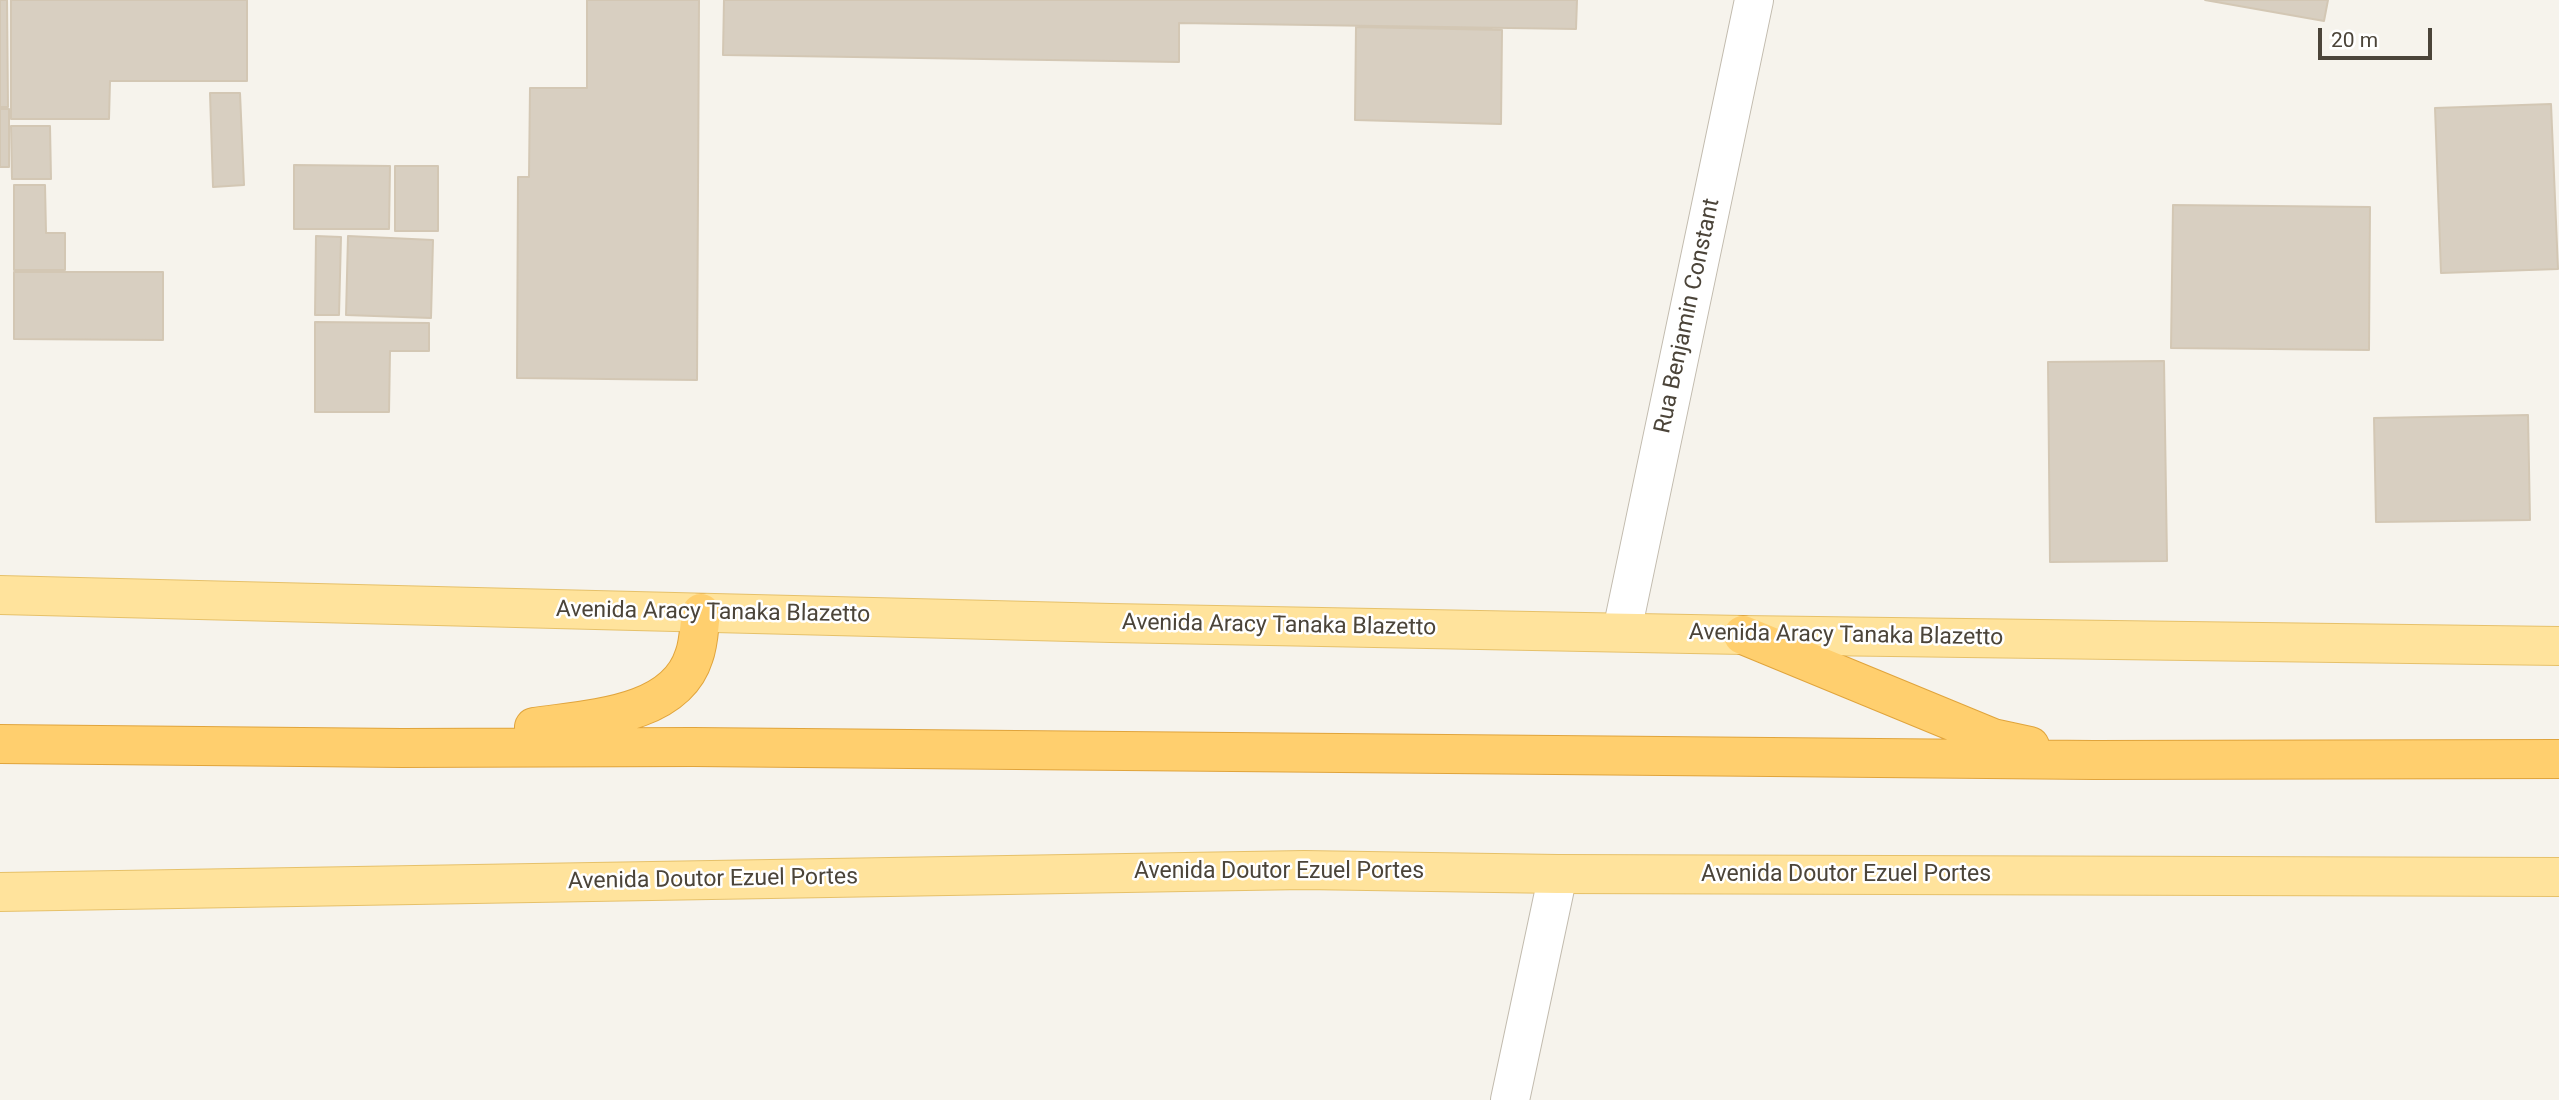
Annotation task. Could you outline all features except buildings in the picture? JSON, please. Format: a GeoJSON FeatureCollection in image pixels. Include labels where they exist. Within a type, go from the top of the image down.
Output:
{"type":"FeatureCollection","features":[{"type":"Feature","properties":{"kind":"highway"},"geometry":{"type":"LineString","coordinates":[[402,748],[620,714],[655,702],[679,682],[694,657],[701,613]]}},
{"type":"Feature","properties":{"kind":"highway"},"geometry":{"type":"LineString","coordinates":[[1743,635],[1993,738],[2094,761]]}},
{"type":"Feature","properties":{"kind":"highway"},"geometry":{"type":"LineString","coordinates":[[0,744],[402,748],[707,747],[2094,761],[2559,759]]}},
{"type":"Feature","properties":{"kind":"main road","name":"Avenida Aracy Tanaka Blazetto"},"geometry":{"type":"LineString","coordinates":[[0,595],[1125,623],[2559,646]]}},
{"type":"Feature","properties":{"kind":"main road","name":"Avenida Doutor Ezuel Portes"},"geometry":{"type":"LineString","coordinates":[[0,892],[1304,870],[1558,874],[2559,877]]}},
{"type":"Feature","properties":{"kind":"street","name":"Rua Benjamin Constant"},"geometry":{"type":"LineString","coordinates":[[1622,632],[1754,0]]}},
{"type":"Feature","properties":{"kind":"street"},"geometry":{"type":"LineString","coordinates":[[1510,1100],[1558,874]]}}]}
